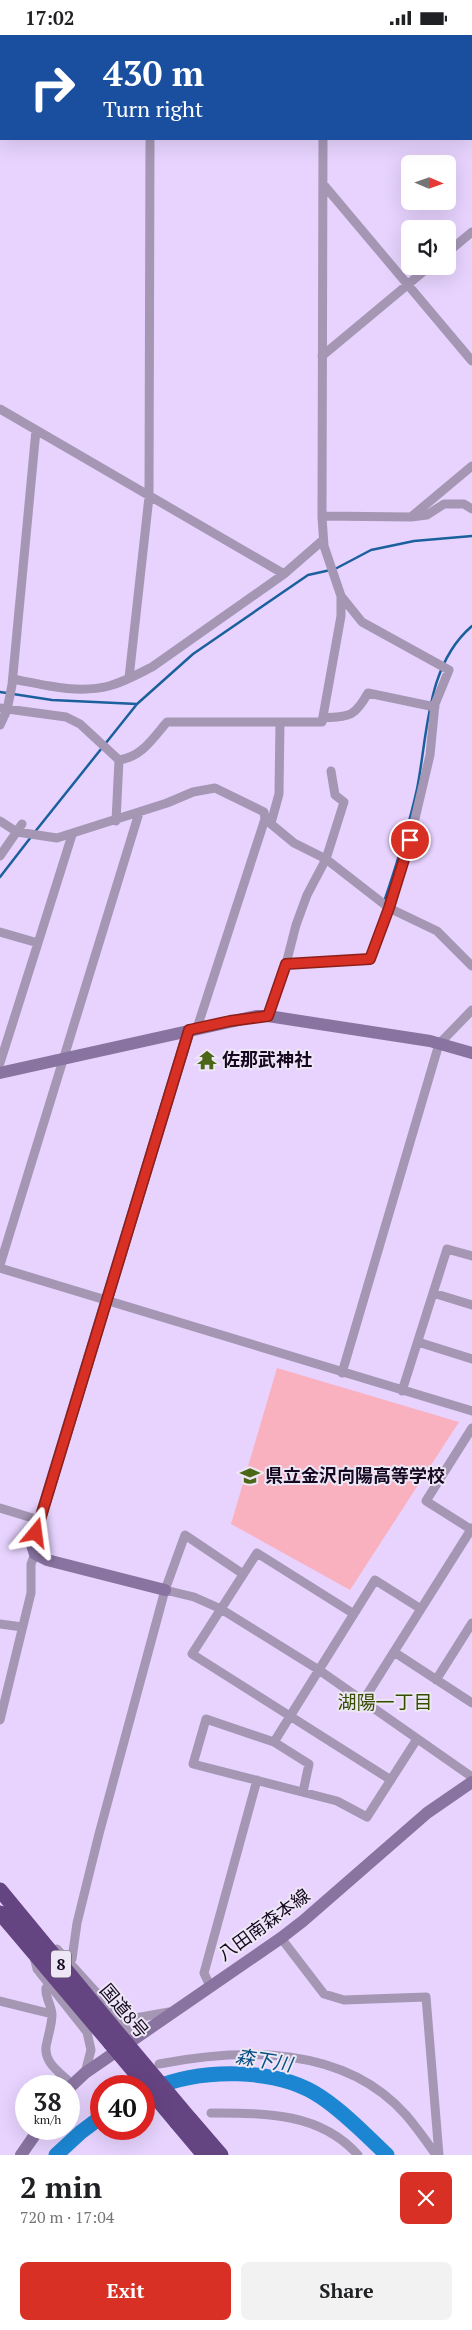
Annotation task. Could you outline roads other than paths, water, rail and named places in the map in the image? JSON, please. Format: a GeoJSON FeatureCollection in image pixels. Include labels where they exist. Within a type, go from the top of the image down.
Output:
{"type":"FeatureCollection","features":[{"type":"Feature","properties":{"kind":"highway","name":"国道8号"},"geometry":{"type":"LineString","coordinates":[[0,1890],[123,2040],[184,2121],[204,2155]]}},
{"type":"Feature","properties":{"kind":"highway","name":"国道8号"},"geometry":{"type":"LineString","coordinates":[[0,1913],[33,1952],[123,2040]]}},
{"type":"Feature","properties":{"kind":"highway","name":"国道8号"},"geometry":{"type":"LineString","coordinates":[[184,2121],[221,2155]]}},
{"type":"Feature","properties":{"kind":"street"},"geometry":{"type":"LineString","coordinates":[[129,679],[149,497],[150,140]]}},
{"type":"Feature","properties":{"kind":"street"},"geometry":{"type":"LineString","coordinates":[[323,140],[322,516],[324,544],[340,594],[341,616],[323,719]]}},
{"type":"Feature","properties":{"kind":"street"},"geometry":{"type":"LineString","coordinates":[[323,184],[472,361]]}},
{"type":"Feature","properties":{"kind":"street"},"geometry":{"type":"LineString","coordinates":[[456,245],[472,232]]}},
{"type":"Feature","properties":{"kind":"street"},"geometry":{"type":"LineString","coordinates":[[322,356],[420,275]]}},
{"type":"Feature","properties":{"kind":"street"},"geometry":{"type":"LineString","coordinates":[[0,409],[284,574]]}},
{"type":"Feature","properties":{"kind":"street"},"geometry":{"type":"LineString","coordinates":[[0,725],[12,682],[36,430]]}},
{"type":"Feature","properties":{"kind":"street"},"geometry":{"type":"LineString","coordinates":[[411,517],[472,466]]}},
{"type":"Feature","properties":{"kind":"street"},"geometry":{"type":"LineString","coordinates":[[322,516],[411,517],[427,515],[444,504],[464,504],[472,509]]}},
{"type":"Feature","properties":{"kind":"street"},"geometry":{"type":"LineString","coordinates":[[12,682],[85,689],[109,686],[129,679],[152,667],[324,544]]}},
{"type":"Feature","properties":{"kind":"street"},"geometry":{"type":"LineString","coordinates":[[286,964],[370,959],[389,908],[410,840],[430,755],[435,707],[449,670],[362,622],[340,594]]}},
{"type":"Feature","properties":{"kind":"street"},"geometry":{"type":"LineString","coordinates":[[5,708],[66,717],[90,733],[117,759],[126,759],[150,744],[167,722],[322,722],[323,719],[350,716],[359,709],[368,693],[435,707]]}},
{"type":"Feature","properties":{"kind":"street"},"geometry":{"type":"LineString","coordinates":[[0,1720],[31,1593],[32,1564],[35,1554],[32,1545],[39,1520],[193,1029],[279,795],[280,722]]}},
{"type":"Feature","properties":{"kind":"street"},"geometry":{"type":"LineString","coordinates":[[116,821],[117,759]]}},
{"type":"Feature","properties":{"kind":"street"},"geometry":{"type":"LineString","coordinates":[[268,1016],[286,964],[296,925],[307,895],[326,859],[344,802],[335,795],[330,771]]}},
{"type":"Feature","properties":{"kind":"street"},"geometry":{"type":"LineString","coordinates":[[0,821],[20,830],[57,838],[116,821],[194,792],[215,788],[264,813],[268,821],[294,843],[326,859],[389,908],[437,931],[472,966]]}},
{"type":"Feature","properties":{"kind":"street"},"geometry":{"type":"LineString","coordinates":[[139,813],[0,1267],[342,1373],[472,1411]]}},
{"type":"Feature","properties":{"kind":"street"},"geometry":{"type":"LineString","coordinates":[[0,856],[20,830]]}},
{"type":"Feature","properties":{"kind":"street"},"geometry":{"type":"LineString","coordinates":[[0,1063],[72,835]]}},
{"type":"Feature","properties":{"kind":"street"},"geometry":{"type":"LineString","coordinates":[[0,932],[38,943]]}},
{"type":"Feature","properties":{"kind":"street"},"geometry":{"type":"LineString","coordinates":[[342,1373],[439,1044],[472,1010]]}},
{"type":"Feature","properties":{"kind":"street"},"geometry":{"type":"LineString","coordinates":[[0,1073],[230,1021],[268,1016],[439,1044],[472,1053]]}},
{"type":"Feature","properties":{"kind":"street"},"geometry":{"type":"LineString","coordinates":[[402,1391],[447,1249],[472,1256]]}},
{"type":"Feature","properties":{"kind":"street"},"geometry":{"type":"LineString","coordinates":[[433,1293],[472,1305]]}},
{"type":"Feature","properties":{"kind":"street"},"geometry":{"type":"LineString","coordinates":[[418,1342],[472,1359]]}},
{"type":"Feature","properties":{"kind":"street"},"geometry":{"type":"LineString","coordinates":[[363,1701],[472,1529],[426,1501],[472,1428]]}},
{"type":"Feature","properties":{"kind":"street"},"geometry":{"type":"LineString","coordinates":[[0,1508],[39,1520]]}},
{"type":"Feature","properties":{"kind":"street"},"geometry":{"type":"LineString","coordinates":[[72,1959],[78,1923],[99,1834],[164,1590],[185,1535],[244,1574]]}},
{"type":"Feature","properties":{"kind":"street"},"geometry":{"type":"LineString","coordinates":[[354,1615],[257,1553],[192,1654],[390,1781]]}},
{"type":"Feature","properties":{"kind":"street"},"geometry":{"type":"LineString","coordinates":[[35,1554],[47,1560],[194,1597],[221,1609],[319,1670],[472,1777]]}},
{"type":"Feature","properties":{"kind":"street"},"geometry":{"type":"LineString","coordinates":[[274,1742],[375,1580],[421,1609]]}},
{"type":"Feature","properties":{"kind":"street"},"geometry":{"type":"LineString","coordinates":[[436,1680],[472,1623]]}},
{"type":"Feature","properties":{"kind":"street"},"geometry":{"type":"LineString","coordinates":[[0,1624],[22,1627]]}},
{"type":"Feature","properties":{"kind":"street"},"geometry":{"type":"LineString","coordinates":[[394,1652],[472,1703]]}},
{"type":"Feature","properties":{"kind":"street"},"geometry":{"type":"LineString","coordinates":[[303,1792],[309,1764],[274,1742],[206,1719],[193,1764],[337,1801],[367,1817],[417,1739]]}},
{"type":"Feature","properties":{"kind":"street"},"geometry":{"type":"LineString","coordinates":[[210,1986],[204,1973],[257,1780]]}},
{"type":"Feature","properties":{"kind":"street","name":"八田南森本線"},"geometry":{"type":"LineString","coordinates":[[80,2077],[123,2040],[171,2012],[281,1938],[427,1813],[472,1782]]}},
{"type":"Feature","properties":{"kind":"street"},"geometry":{"type":"LineString","coordinates":[[0,1890],[115,2013],[130,2019],[171,2012]]}},
{"type":"Feature","properties":{"kind":"street"},"geometry":{"type":"LineString","coordinates":[[281,1938],[324,1994],[344,2000],[426,1997],[438,2155]]}},
{"type":"Feature","properties":{"kind":"street"},"geometry":{"type":"LineString","coordinates":[[33,1952],[37,1969],[87,2032],[91,2049],[85,2073]]}},
{"type":"Feature","properties":{"kind":"street"},"geometry":{"type":"LineString","coordinates":[[46,1988],[45,1994],[51,2006],[52,2022],[44,2049],[50,2065],[60,2075]]}},
{"type":"Feature","properties":{"kind":"street"},"geometry":{"type":"LineString","coordinates":[[0,2001],[52,2014]]}},
{"type":"Feature","properties":{"kind":"street"},"geometry":{"type":"LineString","coordinates":[[115,2013],[123,2040]]}},
{"type":"Feature","properties":{"kind":"street"},"geometry":{"type":"LineString","coordinates":[[159,2064],[206,2057],[251,2054],[292,2057],[318,2063],[362,2081],[388,2098],[406,2115],[438,2155]]}},
{"type":"Feature","properties":{"kind":"street"},"geometry":{"type":"LineString","coordinates":[[211,2113],[256,2113],[286,2116],[309,2122],[328,2129],[350,2145],[358,2155]]}},
{"type":"Feature","properties":{"kind":"street"},"geometry":{"type":"LineString","coordinates":[[21,2155],[31,2140]]}},
{"type":"Feature","properties":{"kind":"waterway"},"geometry":{"type":"LineString","coordinates":[[34,833],[137,704],[193,654],[308,575],[335,569],[371,550],[414,541],[472,536]]}},
{"type":"Feature","properties":{"kind":"waterway"},"geometry":{"type":"LineString","coordinates":[[385,899],[414,803],[431,701],[437,680],[457,642],[472,626]]}},
{"type":"Feature","properties":{"kind":"waterway"},"geometry":{"type":"LineString","coordinates":[[0,692],[52,700],[137,704]]}},
{"type":"Feature","properties":{"kind":"waterway"},"geometry":{"type":"LineString","coordinates":[[0,877],[31,837]]}},
{"type":"Feature","properties":{"kind":"waterway","name":"森下川"},"geometry":{"type":"LineString","coordinates":[[155,2088],[192,2077],[215,2074],[261,2076],[283,2080],[303,2087],[330,2103],[387,2155]]}},
{"type":"Feature","properties":{"kind":"waterway","name":"森下川"},"geometry":{"type":"LineString","coordinates":[[56,2155],[90,2125]]}},
{"type":"Feature","properties":{"kind":"place","name":"佐那武神社"},"geometry":{"type":"Point","coordinates":[207,1060]}},
{"type":"Feature","properties":{"kind":"place","name":"県立金沢向陽高等学校"},"geometry":{"type":"Point","coordinates":[250,1476]}},
{"type":"Feature","properties":{"kind":"district","name":"湖陽一丁目"},"geometry":{"type":"Point","coordinates":[385,1702]}}]}
